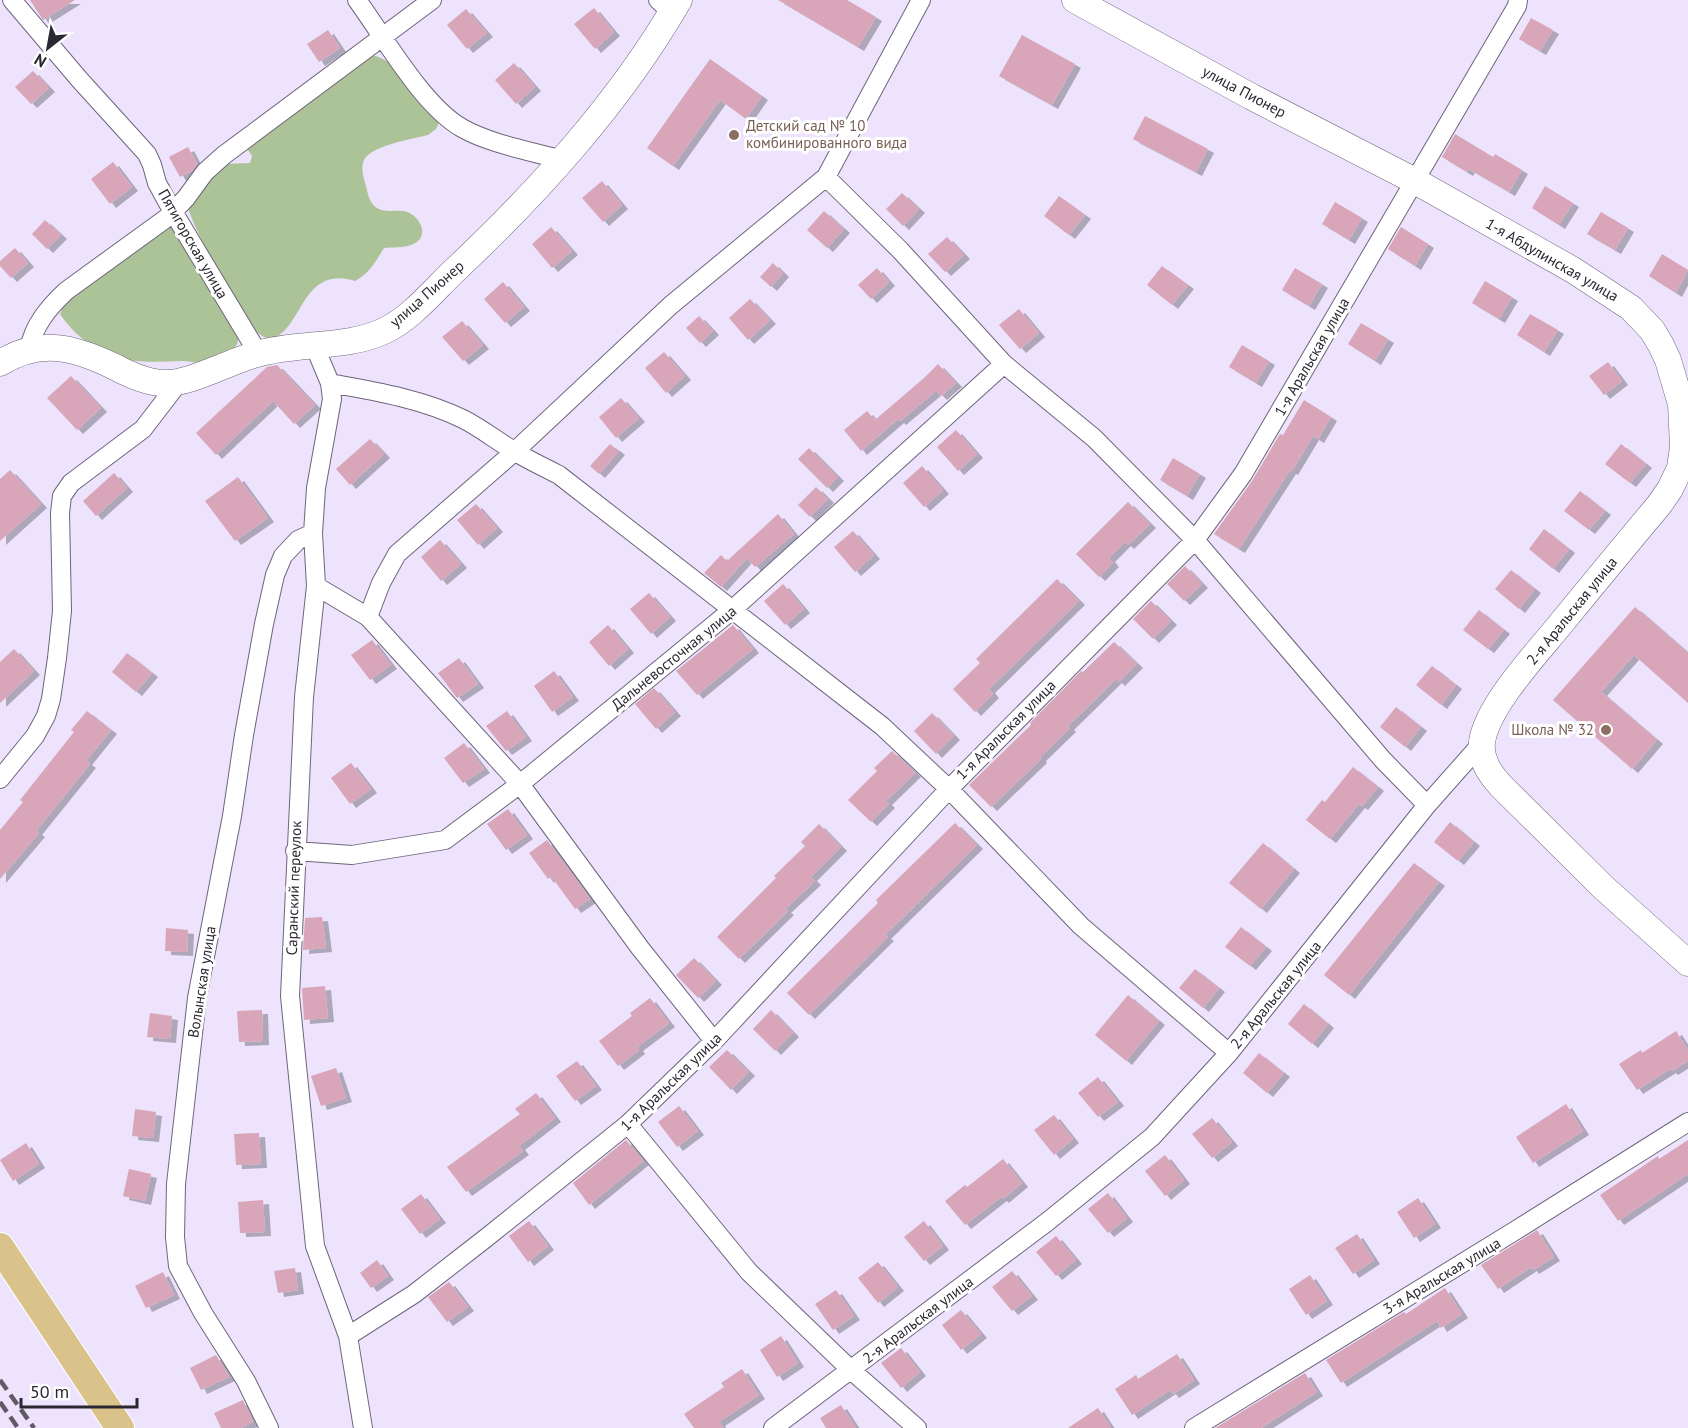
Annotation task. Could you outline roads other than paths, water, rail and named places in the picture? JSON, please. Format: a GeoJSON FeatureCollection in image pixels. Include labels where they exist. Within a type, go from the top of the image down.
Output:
{"type":"FeatureCollection","features":[{"type":"Feature","properties":{"kind":"main road"},"geometry":{"type":"LineString","coordinates":[[0,1247],[120,1428]]}},
{"type":"Feature","properties":{"kind":"street","name":"Пятигорская улица"},"geometry":{"type":"LineString","coordinates":[[12,0],[78,79],[147,154],[157,183],[173,212],[258,353]]}},
{"type":"Feature","properties":{"kind":"street"},"geometry":{"type":"LineString","coordinates":[[357,0],[434,105],[446,117],[463,129],[517,148],[562,160]]}},
{"type":"Feature","properties":{"kind":"street"},"geometry":{"type":"LineString","coordinates":[[0,363],[29,349],[36,327],[52,304],[66,291],[173,212],[212,165],[432,0]]}},
{"type":"Feature","properties":{"kind":"street"},"geometry":{"type":"LineString","coordinates":[[368,617],[381,583],[397,554],[514,452],[671,305],[826,177],[921,0]]}},
{"type":"Feature","properties":{"kind":"street","name":"улица Пионер"},"geometry":{"type":"LineString","coordinates":[[1075,0],[1252,97],[1415,181]]}},
{"type":"Feature","properties":{"kind":"street","name":"1-я Аральская улица"},"geometry":{"type":"LineString","coordinates":[[348,1336],[423,1287],[628,1124],[714,1041],[948,789],[1195,540],[1243,474],[1517,6],[1518,0]]}},
{"type":"Feature","properties":{"kind":"street","name":"улица Пионер"},"geometry":{"type":"LineString","coordinates":[[29,349],[56,347],[74,351],[143,380],[165,384],[258,353],[374,335],[400,321],[477,250],[562,160],[621,88],[670,4]]}},
{"type":"Feature","properties":{"kind":"street"},"geometry":{"type":"LineString","coordinates":[[826,177],[900,250],[1004,363],[1094,438],[1195,540],[1383,760],[1427,806]]}},
{"type":"Feature","properties":{"kind":"street","name":"1-я Абдулинская улица"},"geometry":{"type":"LineString","coordinates":[[1415,181],[1608,291],[1643,318],[1668,360],[1681,404],[1683,447],[1680,468]]}},
{"type":"Feature","properties":{"kind":"street","name":"Саранский переулок"},"geometry":{"type":"LineString","coordinates":[[314,345],[330,382],[332,399],[316,488],[313,533],[316,586],[304,697],[290,996],[315,1246],[348,1336],[363,1428]]}},
{"type":"Feature","properties":{"kind":"street","name":"Дальневосточная улица"},"geometry":{"type":"LineString","coordinates":[[296,851],[352,855],[445,840],[520,784],[732,610],[1004,363]]}},
{"type":"Feature","properties":{"kind":"street"},"geometry":{"type":"LineString","coordinates":[[0,779],[35,736],[46,716],[51,699],[62,611],[60,513],[62,496],[71,483],[143,429],[179,381]]}},
{"type":"Feature","properties":{"kind":"street"},"geometry":{"type":"LineString","coordinates":[[330,382],[396,396],[463,419],[514,452],[559,475],[882,726],[948,789],[1082,926],[1229,1053]]}},
{"type":"Feature","properties":{"kind":"street","name":"2-я Аральская улица"},"geometry":{"type":"LineString","coordinates":[[773,1428],[1047,1222],[1152,1137],[1229,1053],[1427,806],[1482,743],[1487,726],[1503,699],[1536,654],[1659,505],[1680,468]]}},
{"type":"Feature","properties":{"kind":"street","name":"Волынская улица"},"geometry":{"type":"LineString","coordinates":[[269,1428],[246,1381],[203,1313],[178,1266],[175,1236],[176,1184],[197,998],[232,816],[264,624],[275,574],[283,556],[298,540],[313,533]]}},
{"type":"Feature","properties":{"kind":"street"},"geometry":{"type":"LineString","coordinates":[[316,586],[368,617],[520,784],[640,948],[714,1041]]}},
{"type":"Feature","properties":{"kind":"street"},"geometry":{"type":"LineString","coordinates":[[1482,743],[1484,762],[1490,774],[1501,786],[1604,888],[1688,963]]}},
{"type":"Feature","properties":{"kind":"street","name":"3-я Аральская улица"},"geometry":{"type":"LineString","coordinates":[[1194,1428],[1688,1122]]}},
{"type":"Feature","properties":{"kind":"street"},"geometry":{"type":"LineString","coordinates":[[628,1124],[749,1272],[851,1370],[917,1428]]}},
{"type":"Feature","properties":{"kind":"railway"},"geometry":{"type":"LineString","coordinates":[[0,1380],[34,1428]]}},
{"type":"Feature","properties":{"kind":"railway"},"geometry":{"type":"LineString","coordinates":[[0,1402],[18,1428]]}},
{"type":"Feature","properties":{"kind":"place","name":"Детский сад № 10 комбинированного вида"},"geometry":{"type":"Point","coordinates":[734,135]}},
{"type":"Feature","properties":{"kind":"place","name":"Школа № 32"},"geometry":{"type":"Point","coordinates":[1606,730]}}]}
